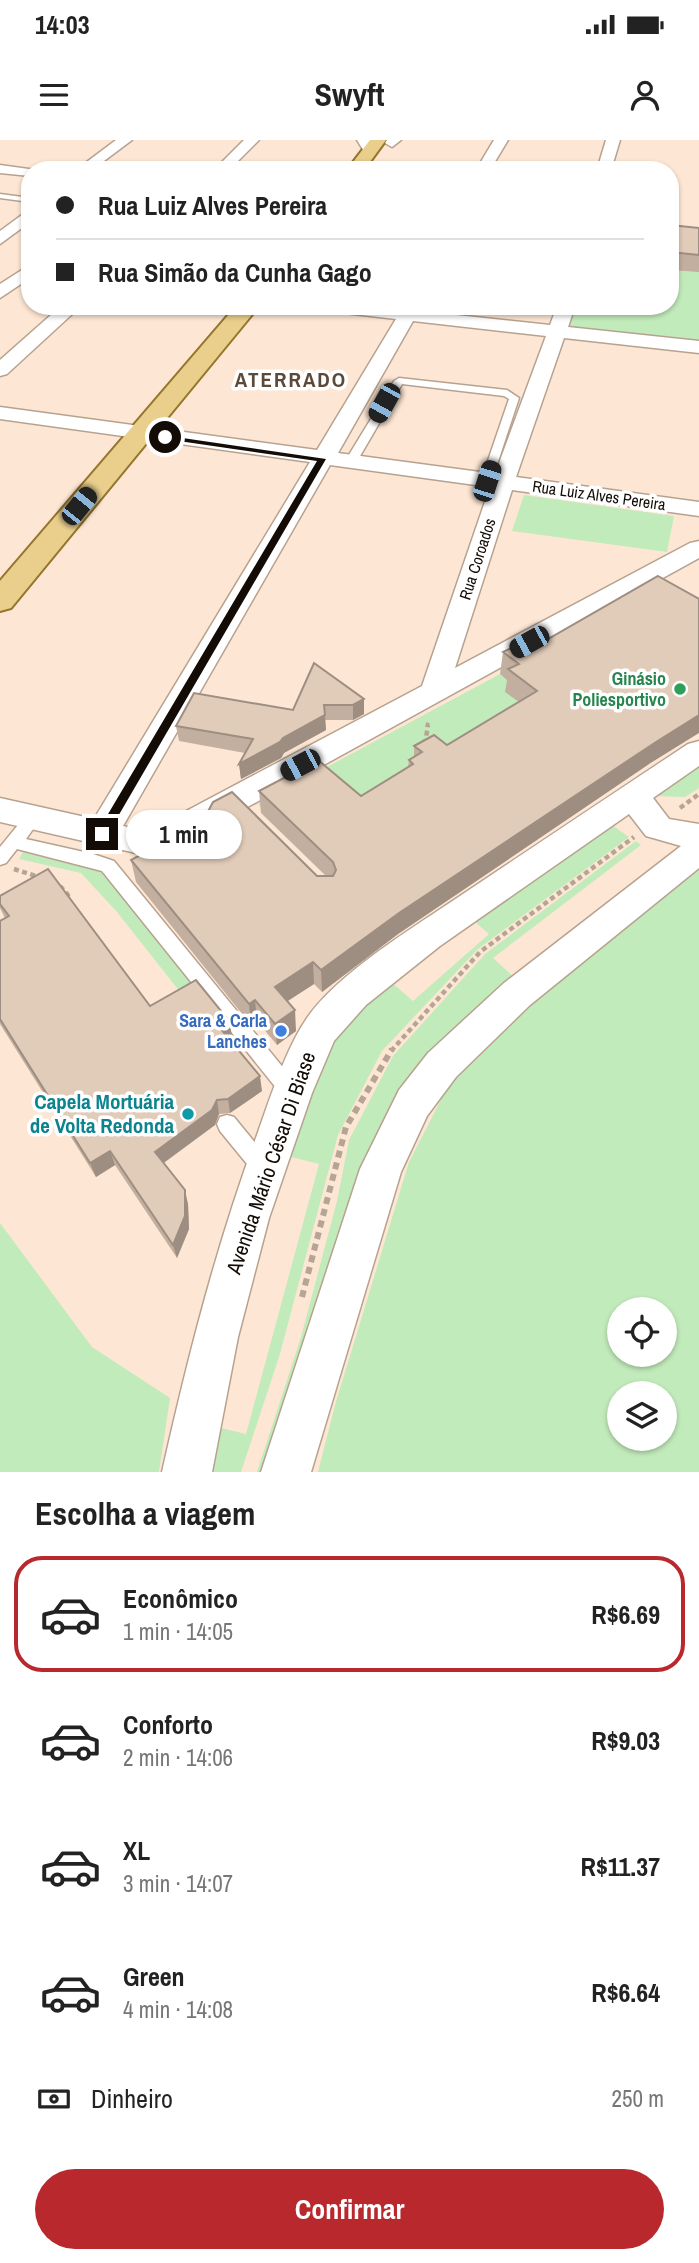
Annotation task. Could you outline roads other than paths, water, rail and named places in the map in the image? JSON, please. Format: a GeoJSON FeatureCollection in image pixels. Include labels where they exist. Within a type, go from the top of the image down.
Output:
{"type":"FeatureCollection","features":[{"type":"Feature","properties":{"kind":"main road"},"geometry":{"type":"LineString","coordinates":[[363,161],[379,142]]}},
{"type":"Feature","properties":{"kind":"main road"},"geometry":{"type":"LineString","coordinates":[[0,601],[240,315]]}},
{"type":"Feature","properties":{"kind":"street"},"geometry":{"type":"LineString","coordinates":[[96,161],[125,140]]}},
{"type":"Feature","properties":{"kind":"street"},"geometry":{"type":"LineString","coordinates":[[230,161],[252,140]]}},
{"type":"Feature","properties":{"kind":"street"},"geometry":{"type":"LineString","coordinates":[[488,161],[501,140]]}},
{"type":"Feature","properties":{"kind":"street"},"geometry":{"type":"LineString","coordinates":[[607,161],[613,140]]}},
{"type":"Feature","properties":{"kind":"street"},"geometry":{"type":"LineString","coordinates":[[2,171],[21,172]]}},
{"type":"Feature","properties":{"kind":"street"},"geometry":{"type":"LineString","coordinates":[[0,239],[21,222]]}},
{"type":"Feature","properties":{"kind":"street"},"geometry":{"type":"LineString","coordinates":[[0,270],[21,272]]}},
{"type":"Feature","properties":{"kind":"street"},"geometry":{"type":"LineString","coordinates":[[0,293],[21,277]]}},
{"type":"Feature","properties":{"kind":"street"},"geometry":{"type":"LineString","coordinates":[[0,370],[62,315]]}},
{"type":"Feature","properties":{"kind":"street"},"geometry":{"type":"LineString","coordinates":[[102,834],[408,315]]}},
{"type":"Feature","properties":{"kind":"street"},"geometry":{"type":"LineString","coordinates":[[434,315],[699,346]]}},
{"type":"Feature","properties":{"kind":"street","name":"Rua Coroados"},"geometry":{"type":"LineString","coordinates":[[431,703],[495,482],[563,315]]}},
{"type":"Feature","properties":{"kind":"street","name":"Rua Luiz Alves Pereira"},"geometry":{"type":"LineString","coordinates":[[0,413],[699,509]]}},
{"type":"Feature","properties":{"kind":"street"},"geometry":{"type":"LineString","coordinates":[[0,810],[23,830],[102,834],[136,841],[156,840],[241,806],[659,583],[697,549],[699,503]]}},
{"type":"Feature","properties":{"kind":"street","name":"Avenida Mário César Di Biase"},"geometry":{"type":"LineString","coordinates":[[187,1472],[215,1337],[264,1170],[292,1093],[320,1030],[353,994],[481,898],[699,751]]}},
{"type":"Feature","properties":{"kind":"street"},"geometry":{"type":"LineString","coordinates":[[635,792],[650,823],[666,832],[699,836]]}},
{"type":"Feature","properties":{"kind":"street"},"geometry":{"type":"LineString","coordinates":[[286,1472],[381,1169],[413,1102],[442,1065],[517,994],[699,850]]}},
{"type":"Feature","properties":{"kind":"lane"},"geometry":{"type":"LineString","coordinates":[[0,196],[21,199]]}},
{"type":"Feature","properties":{"kind":"lane"},"geometry":{"type":"LineString","coordinates":[[350,463],[399,381],[508,393],[514,398],[495,482]]}},
{"type":"Feature","properties":{"kind":"lane"},"geometry":{"type":"LineString","coordinates":[[6,864],[23,830],[108,866],[292,1093]]}},
{"type":"Feature","properties":{"kind":"lane"},"geometry":{"type":"LineString","coordinates":[[227,1124],[264,1170]]}},
{"type":"Feature","properties":{"kind":"place","name":"Ginásio Poliesportivo"},"geometry":{"type":"Point","coordinates":[680,689]}},
{"type":"Feature","properties":{"kind":"place","name":"Sara & Carla Lanches"},"geometry":{"type":"Point","coordinates":[281,1031]}},
{"type":"Feature","properties":{"kind":"place","name":"Capela Mortuária de Volta Redonda"},"geometry":{"type":"Point","coordinates":[188,1114]}},
{"type":"Feature","properties":{"kind":"district","name":"ATERRADO"},"geometry":{"type":"Point","coordinates":[291,380]}}]}
